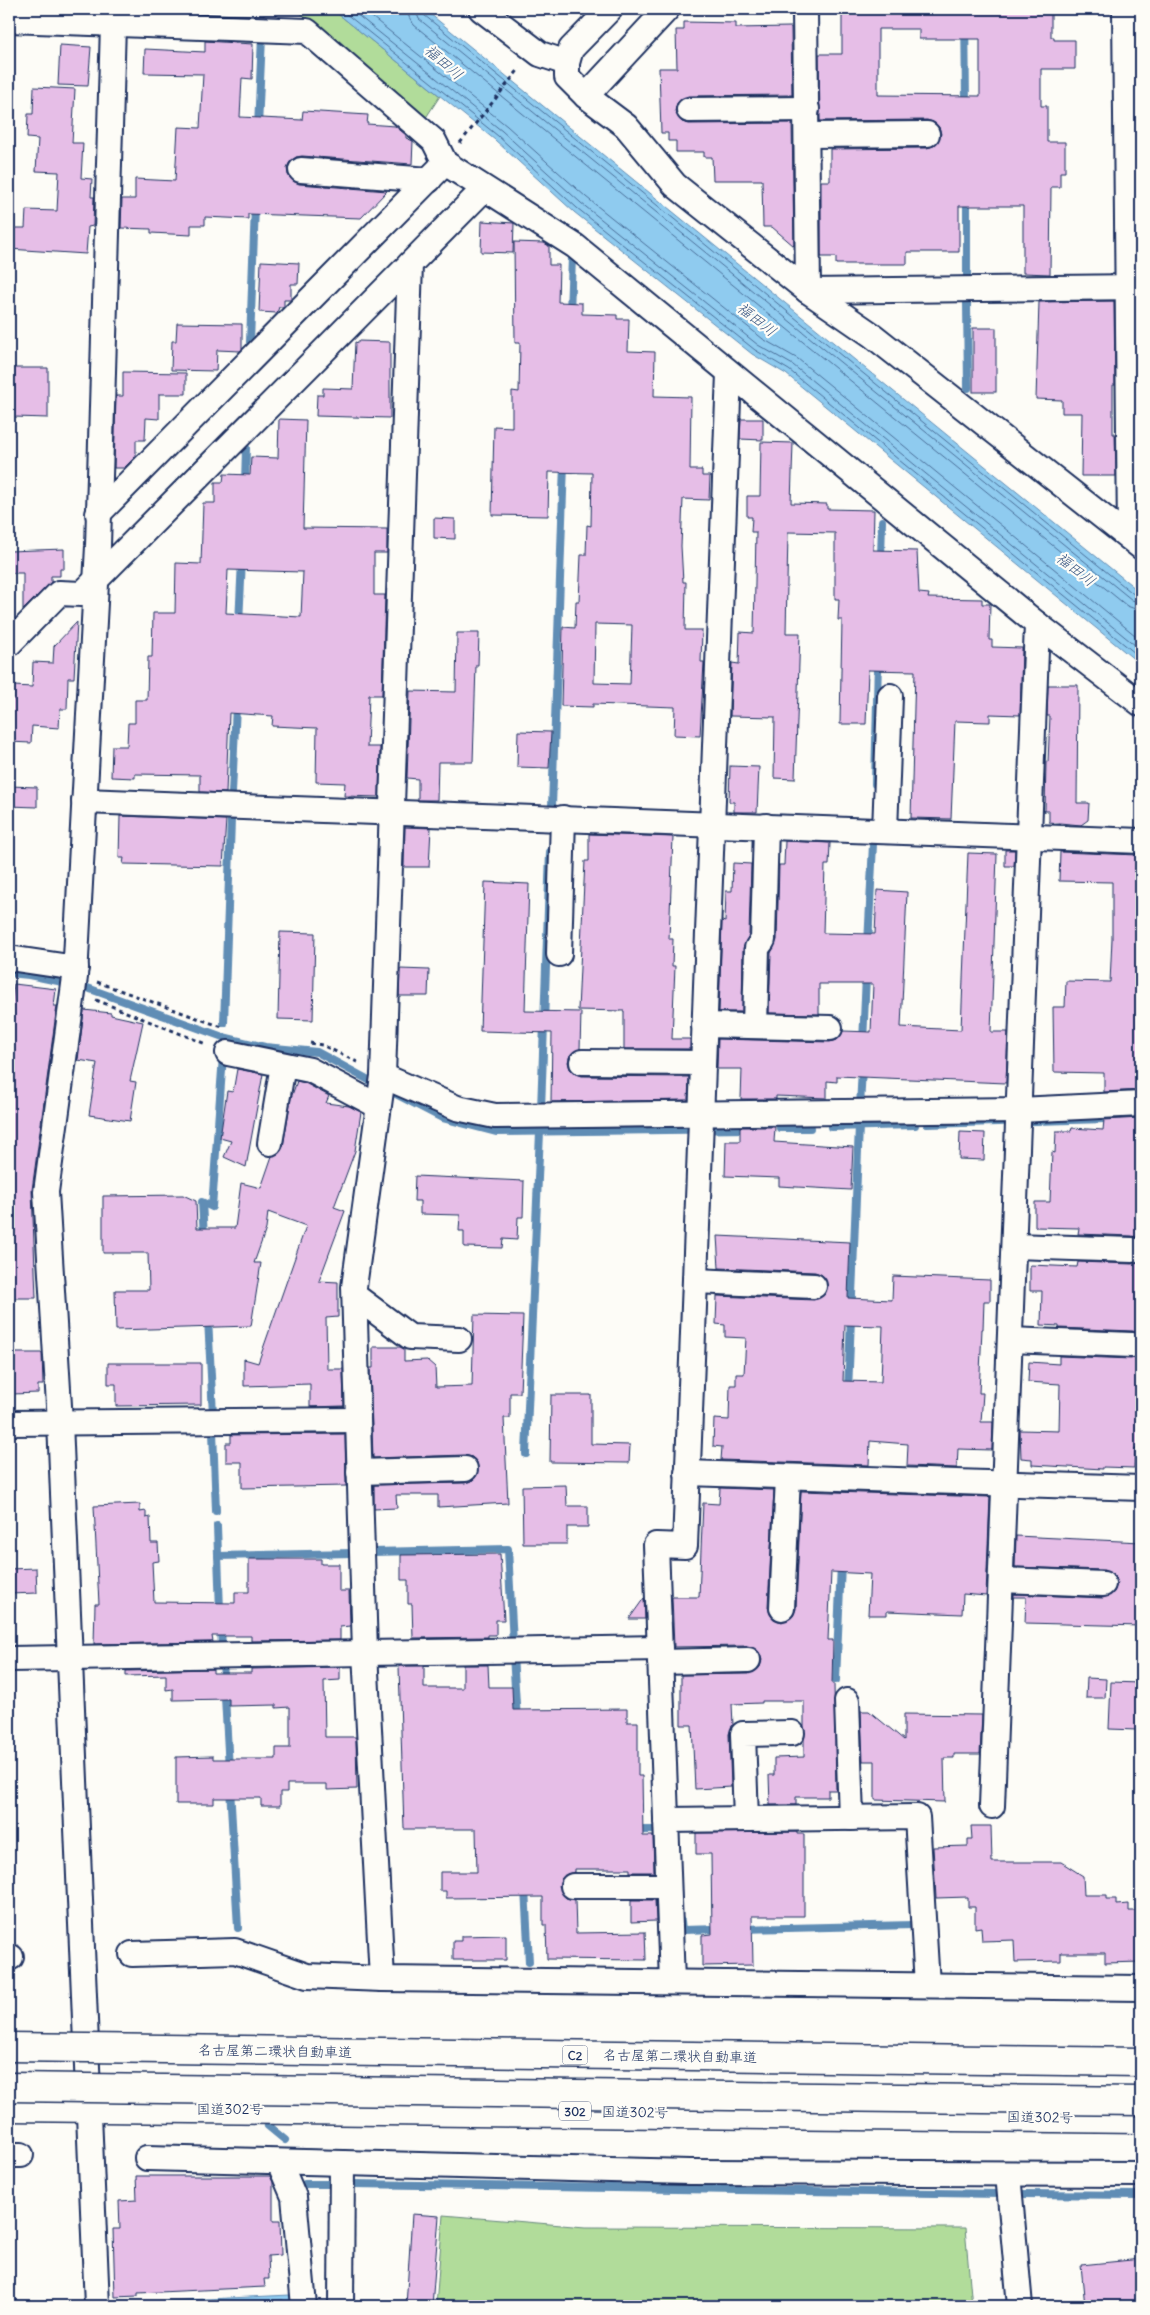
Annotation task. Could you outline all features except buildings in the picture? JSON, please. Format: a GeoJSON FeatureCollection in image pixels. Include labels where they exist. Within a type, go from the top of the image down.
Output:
{"type":"FeatureCollection","features":[{"type":"Feature","properties":{"kind":"highway","name":"名古屋第二環状自動車道"},"geometry":{"type":"LineString","coordinates":[[9,2046],[1141,2062]]}},
{"type":"Feature","properties":{"kind":"highway"},"geometry":{"type":"LineString","coordinates":[[9,2087],[1141,2100]]}},
{"type":"Feature","properties":{"kind":"highway","name":"国道302号"},"geometry":{"type":"LineString","coordinates":[[9,2107],[1141,2118]]}},
{"type":"Feature","properties":{"kind":"street"},"geometry":{"type":"LineString","coordinates":[[481,9],[540,54],[567,63]]}},
{"type":"Feature","properties":{"kind":"street"},"geometry":{"type":"LineString","coordinates":[[610,9],[571,49],[567,63],[567,77],[586,96],[626,126],[675,185],[808,291],[872,335],[1135,543]]}},
{"type":"Feature","properties":{"kind":"street"},"geometry":{"type":"LineString","coordinates":[[586,96],[667,9]]}},
{"type":"Feature","properties":{"kind":"street"},"geometry":{"type":"LineString","coordinates":[[805,9],[808,291]]}},
{"type":"Feature","properties":{"kind":"street"},"geometry":{"type":"LineString","coordinates":[[1125,9],[1134,105],[1135,543]]}},
{"type":"Feature","properties":{"kind":"street"},"geometry":{"type":"LineString","coordinates":[[9,20],[307,31],[451,155],[484,189],[575,246],[1037,624],[1141,704]]}},
{"type":"Feature","properties":{"kind":"street"},"geometry":{"type":"LineString","coordinates":[[97,2304],[60,1422],[46,1192],[75,981],[96,580],[113,24]]}},
{"type":"Feature","properties":{"kind":"street"},"geometry":{"type":"LineString","coordinates":[[689,110],[807,109]]}},
{"type":"Feature","properties":{"kind":"street"},"geometry":{"type":"LineString","coordinates":[[807,135],[927,134]]}},
{"type":"Feature","properties":{"kind":"street"},"geometry":{"type":"LineString","coordinates":[[98,514],[429,180],[451,155]]}},
{"type":"Feature","properties":{"kind":"street"},"geometry":{"type":"LineString","coordinates":[[302,170],[429,180]]}},
{"type":"Feature","properties":{"kind":"street"},"geometry":{"type":"LineString","coordinates":[[9,644],[58,593],[82,594],[484,189]]}},
{"type":"Feature","properties":{"kind":"street"},"geometry":{"type":"LineString","coordinates":[[382,1980],[365,1652],[354,1296],[362,1218],[381,1090],[410,264]]}},
{"type":"Feature","properties":{"kind":"street"},"geometry":{"type":"LineString","coordinates":[[808,291],[1134,287]]}},
{"type":"Feature","properties":{"kind":"street"},"geometry":{"type":"LineString","coordinates":[[672,1982],[656,1545],[685,1546],[729,373]]}},
{"type":"Feature","properties":{"kind":"street"},"geometry":{"type":"LineString","coordinates":[[992,1806],[1037,624]]}},
{"type":"Feature","properties":{"kind":"street"},"geometry":{"type":"LineString","coordinates":[[886,831],[890,696]]}},
{"type":"Feature","properties":{"kind":"street"},"geometry":{"type":"LineString","coordinates":[[84,801],[1141,841]]}},
{"type":"Feature","properties":{"kind":"street"},"geometry":{"type":"LineString","coordinates":[[560,954],[563,818]]}},
{"type":"Feature","properties":{"kind":"street"},"geometry":{"type":"LineString","coordinates":[[755,1026],[758,948],[763,940],[766,826]]}},
{"type":"Feature","properties":{"kind":"street"},"geometry":{"type":"LineString","coordinates":[[9,958],[75,981]]}},
{"type":"Feature","properties":{"kind":"street"},"geometry":{"type":"LineString","coordinates":[[704,1025],[830,1028]]}},
{"type":"Feature","properties":{"kind":"street"},"geometry":{"type":"LineString","coordinates":[[228,1053],[310,1070],[381,1090],[495,1116],[700,1124],[1019,1117],[1141,1104]]}},
{"type":"Feature","properties":{"kind":"street"},"geometry":{"type":"LineString","coordinates":[[582,1062],[703,1063]]}},
{"type":"Feature","properties":{"kind":"street"},"geometry":{"type":"LineString","coordinates":[[270,1143],[283,1065]]}},
{"type":"Feature","properties":{"kind":"street"},"geometry":{"type":"LineString","coordinates":[[1014,1246],[1132,1250]]}},
{"type":"Feature","properties":{"kind":"street"},"geometry":{"type":"LineString","coordinates":[[695,1281],[814,1286]]}},
{"type":"Feature","properties":{"kind":"street"},"geometry":{"type":"LineString","coordinates":[[354,1296],[410,1337],[459,1339]]}},
{"type":"Feature","properties":{"kind":"street"},"geometry":{"type":"LineString","coordinates":[[1010,1340],[1132,1345]]}},
{"type":"Feature","properties":{"kind":"street"},"geometry":{"type":"LineString","coordinates":[[9,1423],[357,1420]]}},
{"type":"Feature","properties":{"kind":"street"},"geometry":{"type":"LineString","coordinates":[[359,1472],[465,1468]]}},
{"type":"Feature","properties":{"kind":"street"},"geometry":{"type":"LineString","coordinates":[[687,1473],[1141,1488]]}},
{"type":"Feature","properties":{"kind":"street"},"geometry":{"type":"LineString","coordinates":[[782,1608],[788,1477]]}},
{"type":"Feature","properties":{"kind":"street"},"geometry":{"type":"LineString","coordinates":[[1001,1580],[1103,1584]]}},
{"type":"Feature","properties":{"kind":"street"},"geometry":{"type":"LineString","coordinates":[[9,1659],[365,1652],[660,1655],[748,1660]]}},
{"type":"Feature","properties":{"kind":"street"},"geometry":{"type":"LineString","coordinates":[[847,1700],[851,1818]]}},
{"type":"Feature","properties":{"kind":"street"},"geometry":{"type":"LineString","coordinates":[[746,1819],[743,1734],[792,1733]]}},
{"type":"Feature","properties":{"kind":"street"},"geometry":{"type":"LineString","coordinates":[[666,1820],[917,1817],[927,1986]]}},
{"type":"Feature","properties":{"kind":"street"},"geometry":{"type":"LineString","coordinates":[[573,1886],[668,1886]]}},
{"type":"Feature","properties":{"kind":"street"},"geometry":{"type":"LineString","coordinates":[[132,1954],[235,1951],[307,1976],[382,1980],[1141,1988]]}},
{"type":"Feature","properties":{"kind":"street"},"geometry":{"type":"LineString","coordinates":[[147,2158],[690,2172],[1141,2174]]}},
{"type":"Feature","properties":{"kind":"street"},"geometry":{"type":"LineString","coordinates":[[279,2162],[294,2196],[304,2306]]}},
{"type":"Feature","properties":{"kind":"street"},"geometry":{"type":"LineString","coordinates":[[341,2306],[342,2163]]}},
{"type":"Feature","properties":{"kind":"street"},"geometry":{"type":"LineString","coordinates":[[1008,2174],[1020,2306]]}},
{"type":"Feature","properties":{"kind":"path"},"geometry":{"type":"LineString","coordinates":[[451,155],[523,64]]}},
{"type":"Feature","properties":{"kind":"path"},"geometry":{"type":"LineString","coordinates":[[75,981],[231,1030]]}},
{"type":"Feature","properties":{"kind":"path"},"geometry":{"type":"LineString","coordinates":[[75,981],[91,998],[228,1053]]}},
{"type":"Feature","properties":{"kind":"path"},"geometry":{"type":"LineString","coordinates":[[304,1042],[322,1045],[381,1090]]}},
{"type":"Feature","properties":{"kind":"green space"},"geometry":{"type":"Polygon","coordinates":[[[298,9],[332,9],[440,96],[425,119],[298,11],[298,9]]]}},
{"type":"Feature","properties":{"kind":"green space"},"geometry":{"type":"Polygon","coordinates":[[[443,2215],[585,2227],[965,2228],[972,2306],[436,2306],[443,2215]]]}},
{"type":"Feature","properties":{"kind":"water","name":"福田川"},"geometry":{"type":"Polygon","coordinates":[[[332,9],[424,9],[1141,593],[1141,665],[786,374],[752,354],[574,212],[495,140],[332,9]]]}},
{"type":"Feature","properties":{"kind":"water"},"geometry":{"type":"Polygon","coordinates":[[[290,2295],[290,2306],[65,2306],[290,2295]]]}},
{"type":"Feature","properties":{"kind":"waterway"},"geometry":{"type":"LineString","coordinates":[[965,9],[966,105]]}},
{"type":"Feature","properties":{"kind":"waterway"},"geometry":{"type":"LineString","coordinates":[[258,127],[262,37]]}},
{"type":"Feature","properties":{"kind":"waterway"},"geometry":{"type":"LineString","coordinates":[[967,197],[967,277]]}},
{"type":"Feature","properties":{"kind":"waterway"},"geometry":{"type":"LineString","coordinates":[[250,342],[255,206]]}},
{"type":"Feature","properties":{"kind":"waterway"},"geometry":{"type":"LineString","coordinates":[[570,313],[572,257]]}},
{"type":"Feature","properties":{"kind":"waterway"},"geometry":{"type":"LineString","coordinates":[[967,303],[968,388]]}},
{"type":"Feature","properties":{"kind":"waterway"},"geometry":{"type":"LineString","coordinates":[[245,483],[246,448]]}},
{"type":"Feature","properties":{"kind":"waterway"},"geometry":{"type":"LineString","coordinates":[[552,807],[564,464]]}},
{"type":"Feature","properties":{"kind":"waterway"},"geometry":{"type":"LineString","coordinates":[[881,559],[882,521]]}},
{"type":"Feature","properties":{"kind":"waterway"},"geometry":{"type":"LineString","coordinates":[[239,623],[242,560]]}},
{"type":"Feature","properties":{"kind":"waterway"},"geometry":{"type":"LineString","coordinates":[[875,784],[878,660]]}},
{"type":"Feature","properties":{"kind":"waterway"},"geometry":{"type":"LineString","coordinates":[[232,793],[236,705]]}},
{"type":"Feature","properties":{"kind":"waterway"},"geometry":{"type":"LineString","coordinates":[[224,1023],[231,820]]}},
{"type":"Feature","properties":{"kind":"waterway"},"geometry":{"type":"LineString","coordinates":[[868,944],[873,844]]}},
{"type":"Feature","properties":{"kind":"waterway"},"geometry":{"type":"LineString","coordinates":[[541,1110],[550,852]]}},
{"type":"Feature","properties":{"kind":"waterway"},"geometry":{"type":"LineString","coordinates":[[9,973],[29,975],[82,986],[223,1037],[265,1047],[317,1052],[378,1085]]}},
{"type":"Feature","properties":{"kind":"waterway"},"geometry":{"type":"LineString","coordinates":[[863,1042],[866,976]]}},
{"type":"Feature","properties":{"kind":"waterway"},"geometry":{"type":"LineString","coordinates":[[204,1237],[202,1202],[212,1207],[223,1056]]}},
{"type":"Feature","properties":{"kind":"waterway"},"geometry":{"type":"LineString","coordinates":[[860,1107],[862,1068]]}},
{"type":"Feature","properties":{"kind":"waterway"},"geometry":{"type":"LineString","coordinates":[[390,1091],[442,1118],[496,1132],[750,1129]]}},
{"type":"Feature","properties":{"kind":"waterway"},"geometry":{"type":"LineString","coordinates":[[927,1124],[1141,1118]]}},
{"type":"Feature","properties":{"kind":"waterway"},"geometry":{"type":"LineString","coordinates":[[831,1127],[915,1125]]}},
{"type":"Feature","properties":{"kind":"waterway"},"geometry":{"type":"LineString","coordinates":[[848,1391],[859,1126]]}},
{"type":"Feature","properties":{"kind":"waterway"},"geometry":{"type":"LineString","coordinates":[[780,1128],[810,1128]]}},
{"type":"Feature","properties":{"kind":"waterway"},"geometry":{"type":"LineString","coordinates":[[526,1454],[540,1132]]}},
{"type":"Feature","properties":{"kind":"waterway"},"geometry":{"type":"LineString","coordinates":[[207,1414],[213,1414],[208,1319]]}},
{"type":"Feature","properties":{"kind":"waterway"},"geometry":{"type":"LineString","coordinates":[[213,1431],[216,1511]]}},
{"type":"Feature","properties":{"kind":"waterway"},"geometry":{"type":"LineString","coordinates":[[217,1526],[220,1611]]}},
{"type":"Feature","properties":{"kind":"waterway"},"geometry":{"type":"LineString","coordinates":[[372,1552],[508,1549],[513,1644]]}},
{"type":"Feature","properties":{"kind":"waterway"},"geometry":{"type":"LineString","coordinates":[[218,1556],[353,1553]]}},
{"type":"Feature","properties":{"kind":"waterway"},"geometry":{"type":"LineString","coordinates":[[836,1680],[841,1564]]}},
{"type":"Feature","properties":{"kind":"waterway"},"geometry":{"type":"LineString","coordinates":[[221,1628],[222,1648]]}},
{"type":"Feature","properties":{"kind":"waterway"},"geometry":{"type":"LineString","coordinates":[[513,1655],[517,1720]]}},
{"type":"Feature","properties":{"kind":"waterway"},"geometry":{"type":"LineString","coordinates":[[223,1661],[229,1769]]}},
{"type":"Feature","properties":{"kind":"waterway"},"geometry":{"type":"LineString","coordinates":[[230,1788],[238,1928]]}},
{"type":"Feature","properties":{"kind":"waterway"},"geometry":{"type":"LineString","coordinates":[[634,1830],[657,1830]]}},
{"type":"Feature","properties":{"kind":"waterway"},"geometry":{"type":"LineString","coordinates":[[525,1889],[529,1962]]}},
{"type":"Feature","properties":{"kind":"waterway"},"geometry":{"type":"LineString","coordinates":[[681,1921],[682,1930],[721,1929]]}},
{"type":"Feature","properties":{"kind":"waterway"},"geometry":{"type":"LineString","coordinates":[[743,1929],[913,1925]]}},
{"type":"Feature","properties":{"kind":"waterway"},"geometry":{"type":"LineString","coordinates":[[268,2126],[285,2140]]}},
{"type":"Feature","properties":{"kind":"waterway"},"geometry":{"type":"LineString","coordinates":[[305,2184],[329,2184]]}},
{"type":"Feature","properties":{"kind":"waterway"},"geometry":{"type":"LineString","coordinates":[[353,2184],[1000,2194]]}},
{"type":"Feature","properties":{"kind":"waterway"},"geometry":{"type":"LineString","coordinates":[[1024,2194],[1141,2195]]}}]}
